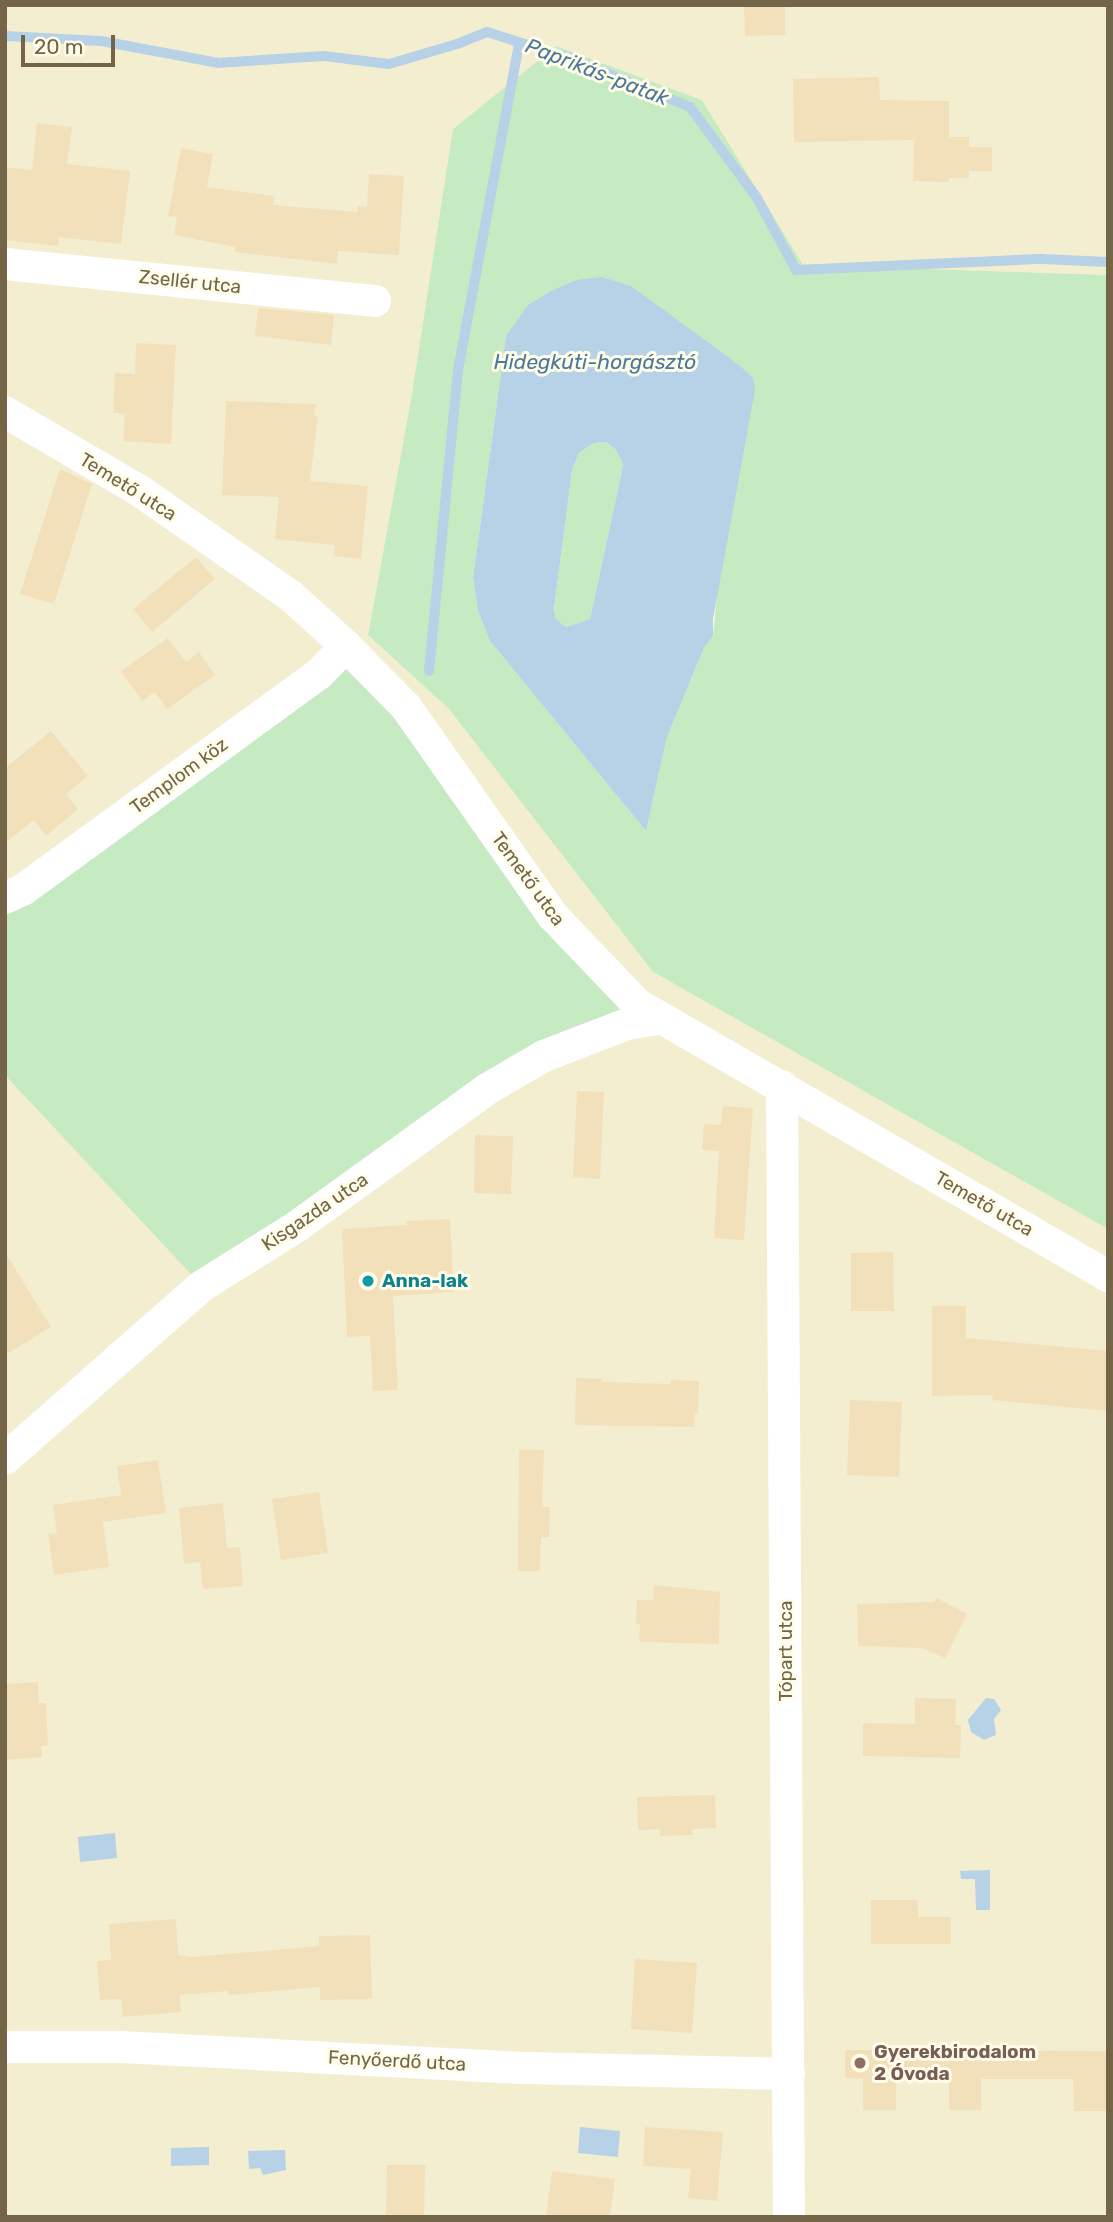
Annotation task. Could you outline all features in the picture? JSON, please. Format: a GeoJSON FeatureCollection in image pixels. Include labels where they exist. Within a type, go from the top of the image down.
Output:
{"type":"FeatureCollection","features":[{"type":"Feature","properties":{"kind":"street","name":"Zsellér utca"},"geometry":{"type":"LineString","coordinates":[[5,264],[375,301]]}},
{"type":"Feature","properties":{"kind":"street","name":"Temető utca"},"geometry":{"type":"LineString","coordinates":[[5,412],[137,489],[291,596],[346,646],[406,707],[553,916],[637,1004],[657,1018],[782,1086],[1108,1276]]}},
{"type":"Feature","properties":{"kind":"street","name":"Templom köz"},"geometry":{"type":"LineString","coordinates":[[5,898],[24,889],[319,674],[346,646]]}},
{"type":"Feature","properties":{"kind":"street","name":"Kisgazda utca"},"geometry":{"type":"LineString","coordinates":[[5,1459],[202,1286],[296,1227],[488,1089],[544,1056],[627,1024],[657,1018]]}},
{"type":"Feature","properties":{"kind":"street","name":"Tópart utca"},"geometry":{"type":"LineString","coordinates":[[782,1086],[789,2217]]}},
{"type":"Feature","properties":{"kind":"street","name":"Fenyőerdő utca"},"geometry":{"type":"LineString","coordinates":[[5,2047],[121,2047],[527,2068],[789,2074]]}},
{"type":"Feature","properties":{"kind":"shaded area"},"geometry":{"type":"Polygon","coordinates":[[[5,5],[1108,5],[1108,275],[802,265],[702,100],[556,46],[454,128],[412,394],[368,635],[449,709],[653,972],[1108,1229],[1108,2217],[5,2217],[5,5]]]}},
{"type":"Feature","properties":{"kind":"green space"},"geometry":{"type":"Polygon","coordinates":[[[556,46],[702,100],[803,265],[1108,275],[1108,1229],[653,972],[449,709],[368,635],[412,394],[453,129],[556,46]],[[506,336],[473,578],[478,611],[490,641],[646,831],[667,737],[704,648],[713,636],[739,365],[708,344],[506,336]]]}},
{"type":"Feature","properties":{"kind":"green space"},"geometry":{"type":"Polygon","coordinates":[[[606,442],[616,450],[623,464],[590,619],[566,627],[556,619],[554,609],[572,470],[579,453],[594,443],[606,442]]]}},
{"type":"Feature","properties":{"kind":"green space"},"geometry":{"type":"Polygon","coordinates":[[[346,646],[637,1004],[544,1056],[202,1286],[5,1075],[5,898],[346,646]]]}},
{"type":"Feature","properties":{"kind":"water","name":"Hidegkúti-horgásztó"},"geometry":{"type":"Polygon","coordinates":[[[602,277],[631,286],[739,365],[753,378],[755,390],[713,619],[713,636],[704,648],[667,737],[646,831],[490,641],[478,611],[473,578],[506,336],[528,305],[576,280],[602,277]],[[606,442],[594,443],[579,453],[572,470],[554,609],[556,619],[566,627],[590,619],[623,464],[616,450],[606,442]]]}},
{"type":"Feature","properties":{"kind":"water"},"geometry":{"type":"Polygon","coordinates":[[[986,1698],[994,1699],[1001,1710],[994,1719],[996,1735],[984,1740],[971,1732],[968,1720],[986,1698]]]}},
{"type":"Feature","properties":{"kind":"water"},"geometry":{"type":"Polygon","coordinates":[[[115,1833],[117,1858],[80,1862],[78,1837],[115,1833]]]}},
{"type":"Feature","properties":{"kind":"water"},"geometry":{"type":"Polygon","coordinates":[[[990,1870],[990,1910],[976,1910],[975,1879],[961,1879],[960,1871],[990,1870]]]}},
{"type":"Feature","properties":{"kind":"water"},"geometry":{"type":"Polygon","coordinates":[[[580,2127],[620,2131],[618,2157],[578,2153],[580,2127]]]}},
{"type":"Feature","properties":{"kind":"water"},"geometry":{"type":"Polygon","coordinates":[[[209,2147],[209,2165],[171,2166],[171,2148],[209,2147]]]}},
{"type":"Feature","properties":{"kind":"water"},"geometry":{"type":"Polygon","coordinates":[[[285,2150],[286,2170],[263,2175],[260,2168],[249,2169],[248,2151],[285,2150]]]}},
{"type":"Feature","properties":{"kind":"building"},"geometry":{"type":"Polygon","coordinates":[[[744,5],[785,5],[785,35],[745,36],[744,5]]]}},
{"type":"Feature","properties":{"kind":"building"},"geometry":{"type":"Polygon","coordinates":[[[879,77],[880,100],[949,101],[949,137],[969,137],[969,147],[992,147],[992,171],[969,171],[969,178],[949,178],[949,182],[913,181],[914,140],[794,142],[793,79],[879,77]]]}},
{"type":"Feature","properties":{"kind":"building"},"geometry":{"type":"Polygon","coordinates":[[[37,123],[72,127],[67,164],[130,171],[121,244],[59,237],[58,246],[5,240],[5,167],[32,170],[37,123]]]}},
{"type":"Feature","properties":{"kind":"building"},"geometry":{"type":"Polygon","coordinates":[[[181,148],[213,154],[207,187],[274,196],[273,205],[358,212],[358,206],[367,207],[369,174],[404,176],[399,255],[338,251],[337,264],[235,252],[235,247],[174,235],[177,217],[168,216],[181,148]]]}},
{"type":"Feature","properties":{"kind":"building"},"geometry":{"type":"Polygon","coordinates":[[[258,308],[334,315],[331,345],[255,336],[258,308]]]}},
{"type":"Feature","properties":{"kind":"building"},"geometry":{"type":"Polygon","coordinates":[[[136,343],[176,345],[171,444],[123,441],[125,414],[113,413],[115,373],[135,374],[136,343]]]}},
{"type":"Feature","properties":{"kind":"building"},"geometry":{"type":"Polygon","coordinates":[[[226,401],[316,404],[314,416],[318,417],[310,481],[368,486],[361,559],[334,556],[335,545],[275,539],[279,497],[222,495],[226,401]]]}},
{"type":"Feature","properties":{"kind":"building"},"geometry":{"type":"Polygon","coordinates":[[[60,469],[92,484],[54,604],[20,594],[60,469]]]}},
{"type":"Feature","properties":{"kind":"building"},"geometry":{"type":"Polygon","coordinates":[[[196,557],[215,579],[152,632],[133,609],[196,557]]]}},
{"type":"Feature","properties":{"kind":"building"},"geometry":{"type":"Polygon","coordinates":[[[168,638],[186,662],[199,652],[215,675],[167,709],[155,692],[142,701],[121,671],[168,638]]]}},
{"type":"Feature","properties":{"kind":"building"},"geometry":{"type":"Polygon","coordinates":[[[51,731],[88,776],[66,794],[78,809],[46,836],[34,820],[5,843],[5,768],[51,731]]]}},
{"type":"Feature","properties":{"kind":"building"},"geometry":{"type":"Polygon","coordinates":[[[577,1091],[604,1092],[600,1179],[573,1177],[577,1091]]]}},
{"type":"Feature","properties":{"kind":"building"},"geometry":{"type":"Polygon","coordinates":[[[723,1106],[753,1108],[744,1240],[714,1238],[719,1151],[702,1150],[704,1124],[721,1125],[723,1106]]]}},
{"type":"Feature","properties":{"kind":"building"},"geometry":{"type":"Polygon","coordinates":[[[475,1135],[513,1136],[511,1194],[474,1193],[475,1135]]]}},
{"type":"Feature","properties":{"kind":"building"},"geometry":{"type":"Polygon","coordinates":[[[450,1219],[454,1292],[393,1296],[398,1390],[373,1391],[370,1336],[347,1337],[342,1229],[450,1219]]]}},
{"type":"Feature","properties":{"kind":"building"},"geometry":{"type":"Polygon","coordinates":[[[5,1252],[51,1327],[5,1355],[5,1252]]]}},
{"type":"Feature","properties":{"kind":"building"},"geometry":{"type":"Polygon","coordinates":[[[893,1252],[894,1311],[851,1311],[851,1253],[893,1252]]]}},
{"type":"Feature","properties":{"kind":"building"},"geometry":{"type":"Polygon","coordinates":[[[932,1306],[966,1306],[966,1338],[1108,1351],[1108,1411],[992,1400],[993,1395],[932,1396],[932,1306]]]}},
{"type":"Feature","properties":{"kind":"building"},"geometry":{"type":"Polygon","coordinates":[[[576,1378],[602,1379],[602,1382],[671,1384],[671,1380],[699,1381],[698,1413],[695,1413],[694,1427],[575,1425],[576,1378]]]}},
{"type":"Feature","properties":{"kind":"building"},"geometry":{"type":"Polygon","coordinates":[[[850,1400],[902,1402],[899,1477],[847,1475],[850,1400]]]}},
{"type":"Feature","properties":{"kind":"building"},"geometry":{"type":"Polygon","coordinates":[[[519,1450],[544,1450],[542,1507],[550,1507],[549,1537],[541,1537],[540,1571],[518,1571],[519,1450]]]}},
{"type":"Feature","properties":{"kind":"building"},"geometry":{"type":"Polygon","coordinates":[[[158,1460],[166,1513],[103,1522],[109,1567],[54,1575],[48,1534],[57,1533],[53,1505],[121,1495],[117,1466],[158,1460]]]}},
{"type":"Feature","properties":{"kind":"building"},"geometry":{"type":"Polygon","coordinates":[[[319,1492],[328,1553],[281,1560],[272,1499],[319,1492]]]}},
{"type":"Feature","properties":{"kind":"building"},"geometry":{"type":"Polygon","coordinates":[[[223,1503],[227,1548],[240,1547],[243,1586],[203,1589],[200,1562],[184,1564],[179,1508],[223,1503]]]}},
{"type":"Feature","properties":{"kind":"building"},"geometry":{"type":"Polygon","coordinates":[[[654,1585],[720,1592],[719,1644],[639,1642],[640,1624],[636,1625],[637,1600],[653,1600],[654,1585]]]}},
{"type":"Feature","properties":{"kind":"building"},"geometry":{"type":"Polygon","coordinates":[[[937,1598],[967,1614],[945,1658],[921,1648],[858,1646],[857,1604],[934,1602],[937,1598]]]}},
{"type":"Feature","properties":{"kind":"building"},"geometry":{"type":"Polygon","coordinates":[[[38,1682],[39,1703],[46,1703],[48,1745],[41,1746],[42,1757],[5,1760],[5,1684],[38,1682]]]}},
{"type":"Feature","properties":{"kind":"building"},"geometry":{"type":"Polygon","coordinates":[[[915,1698],[956,1699],[955,1725],[961,1725],[960,1758],[863,1756],[863,1723],[915,1724],[915,1698]]]}},
{"type":"Feature","properties":{"kind":"building"},"geometry":{"type":"Polygon","coordinates":[[[715,1795],[716,1828],[692,1829],[693,1835],[660,1836],[660,1829],[638,1830],[637,1797],[715,1795]]]}},
{"type":"Feature","properties":{"kind":"building"},"geometry":{"type":"Polygon","coordinates":[[[871,1900],[918,1900],[918,1917],[951,1917],[951,1944],[871,1944],[871,1900]]]}},
{"type":"Feature","properties":{"kind":"building"},"geometry":{"type":"Polygon","coordinates":[[[176,1919],[178,1955],[192,1957],[319,1946],[319,1936],[370,1935],[372,1999],[320,2000],[320,1987],[229,1995],[228,1991],[180,1995],[181,2012],[123,2017],[121,1999],[100,2000],[97,1961],[111,1960],[109,1924],[176,1919]]]}},
{"type":"Feature","properties":{"kind":"building"},"geometry":{"type":"Polygon","coordinates":[[[635,1959],[697,1963],[692,2033],[631,2029],[635,1959]]]}},
{"type":"Feature","properties":{"kind":"building"},"geometry":{"type":"Polygon","coordinates":[[[845,2050],[1108,2051],[1108,2111],[1074,2111],[1073,2079],[981,2079],[981,2110],[949,2110],[949,2079],[896,2079],[896,2110],[863,2110],[863,2079],[845,2078],[845,2050]]]}},
{"type":"Feature","properties":{"kind":"building"},"geometry":{"type":"Polygon","coordinates":[[[645,2127],[723,2132],[717,2201],[688,2198],[691,2169],[643,2166],[645,2127]]]}},
{"type":"Feature","properties":{"kind":"building"},"geometry":{"type":"Polygon","coordinates":[[[387,2165],[425,2165],[424,2217],[386,2217],[387,2165]]]}},
{"type":"Feature","properties":{"kind":"building"},"geometry":{"type":"Polygon","coordinates":[[[552,2171],[615,2179],[610,2217],[546,2217],[552,2171]]]}},
{"type":"Feature","properties":{"kind":"waterway","name":"Paprikás-patak"},"geometry":{"type":"LineString","coordinates":[[5,36],[101,41],[218,63],[324,56],[389,64],[487,32],[569,58],[690,107],[757,198],[796,270],[1042,259],[1108,262]]}},
{"type":"Feature","properties":{"kind":"waterway"},"geometry":{"type":"LineString","coordinates":[[429,671],[458,370],[519,44]]}},
{"type":"Feature","properties":{"kind":"place","name":"Anna-lak"},"geometry":{"type":"Point","coordinates":[368,1281]}},
{"type":"Feature","properties":{"kind":"place","name":"Gyerekbirodalom 2 Óvoda"},"geometry":{"type":"Point","coordinates":[860,2063]}}]}
